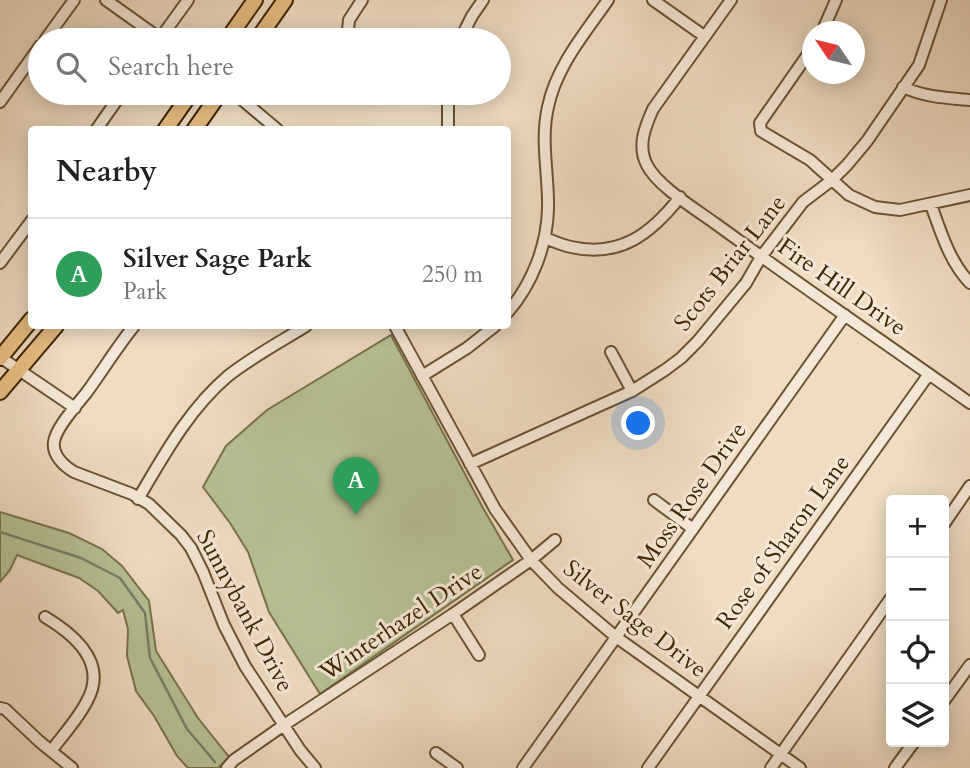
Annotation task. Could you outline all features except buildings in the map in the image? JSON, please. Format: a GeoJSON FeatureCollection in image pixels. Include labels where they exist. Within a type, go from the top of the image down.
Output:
{"type":"FeatureCollection","features":[{"type":"Feature","properties":{"kind":"main road"},"geometry":{"type":"LineString","coordinates":[[235,28],[255,0]]}},
{"type":"Feature","properties":{"kind":"main road"},"geometry":{"type":"LineString","coordinates":[[265,28],[285,0]]}},
{"type":"Feature","properties":{"kind":"main road"},"geometry":{"type":"LineString","coordinates":[[168,126],[183,105]]}},
{"type":"Feature","properties":{"kind":"main road"},"geometry":{"type":"LineString","coordinates":[[197,126],[212,105]]}},
{"type":"Feature","properties":{"kind":"main road"},"geometry":{"type":"LineString","coordinates":[[0,357],[28,325]]}},
{"type":"Feature","properties":{"kind":"main road"},"geometry":{"type":"LineString","coordinates":[[0,391],[53,329]]}},
{"type":"Feature","properties":{"kind":"street"},"geometry":{"type":"LineString","coordinates":[[54,28],[74,0]]}},
{"type":"Feature","properties":{"kind":"street"},"geometry":{"type":"LineString","coordinates":[[106,0],[144,28]]}},
{"type":"Feature","properties":{"kind":"street"},"geometry":{"type":"LineString","coordinates":[[168,28],[187,0]]}},
{"type":"Feature","properties":{"kind":"street"},"geometry":{"type":"LineString","coordinates":[[348,28],[349,20],[362,0]]}},
{"type":"Feature","properties":{"kind":"street"},"geometry":{"type":"LineString","coordinates":[[466,28],[484,0]]}},
{"type":"Feature","properties":{"kind":"street"},"geometry":{"type":"LineString","coordinates":[[511,307],[532,274],[545,238],[548,209],[544,128],[551,92],[571,55],[608,0]]}},
{"type":"Feature","properties":{"kind":"street"},"geometry":{"type":"LineString","coordinates":[[653,0],[704,36]]}},
{"type":"Feature","properties":{"kind":"street","name":"Fire Hill Drive"},"geometry":{"type":"LineString","coordinates":[[731,0],[653,109],[645,126],[642,142],[646,164],[661,183],[761,257],[970,403]]}},
{"type":"Feature","properties":{"kind":"street"},"geometry":{"type":"LineString","coordinates":[[827,21],[836,0]]}},
{"type":"Feature","properties":{"kind":"street","name":"Scots Briar Lane"},"geometry":{"type":"LineString","coordinates":[[470,464],[632,391],[673,364],[698,341],[746,283],[761,257],[803,202],[832,180],[867,141],[922,58],[941,0]]}},
{"type":"Feature","properties":{"kind":"street"},"geometry":{"type":"LineString","coordinates":[[0,102],[28,63]]}},
{"type":"Feature","properties":{"kind":"street"},"geometry":{"type":"LineString","coordinates":[[802,64],[760,123],[765,134],[810,160],[849,195],[875,207],[900,210],[970,195]]}},
{"type":"Feature","properties":{"kind":"street"},"geometry":{"type":"LineString","coordinates":[[903,87],[931,96],[970,100]]}},
{"type":"Feature","properties":{"kind":"street"},"geometry":{"type":"LineString","coordinates":[[99,126],[114,105]]}},
{"type":"Feature","properties":{"kind":"street"},"geometry":{"type":"LineString","coordinates":[[248,105],[273,126]]}},
{"type":"Feature","properties":{"kind":"street"},"geometry":{"type":"LineString","coordinates":[[447,126],[448,105]]}},
{"type":"Feature","properties":{"kind":"street"},"geometry":{"type":"LineString","coordinates":[[545,238],[570,247],[615,248],[629,243],[654,226],[680,197]]}},
{"type":"Feature","properties":{"kind":"street"},"geometry":{"type":"LineString","coordinates":[[931,205],[950,254],[958,270],[970,283]]}},
{"type":"Feature","properties":{"kind":"street"},"geometry":{"type":"LineString","coordinates":[[0,263],[28,225]]}},
{"type":"Feature","properties":{"kind":"street","name":"Moss Rose Drive"},"geometry":{"type":"LineString","coordinates":[[523,768],[845,315]]}},
{"type":"Feature","properties":{"kind":"street"},"geometry":{"type":"LineString","coordinates":[[0,357],[75,408],[132,329]]}},
{"type":"Feature","properties":{"kind":"street"},"geometry":{"type":"LineString","coordinates":[[138,499],[167,450],[213,390],[248,362],[301,329]]}},
{"type":"Feature","properties":{"kind":"street","name":"Silver Sage Drive"},"geometry":{"type":"LineString","coordinates":[[397,329],[495,509],[531,560],[558,588],[616,637],[800,768]]}},
{"type":"Feature","properties":{"kind":"street"},"geometry":{"type":"LineString","coordinates":[[422,376],[467,348],[491,329]]}},
{"type":"Feature","properties":{"kind":"street"},"geometry":{"type":"LineString","coordinates":[[611,352],[632,391]]}},
{"type":"Feature","properties":{"kind":"street","name":"Rose of Sharon Lane"},"geometry":{"type":"LineString","coordinates":[[648,768],[929,374]]}},
{"type":"Feature","properties":{"kind":"street","name":"Sunnybank Drive"},"geometry":{"type":"LineString","coordinates":[[75,408],[57,432],[55,453],[74,472],[132,494],[149,504],[181,535],[191,548],[245,666],[315,768]]}},
{"type":"Feature","properties":{"kind":"street"},"geometry":{"type":"LineString","coordinates":[[949,516],[970,486]]}},
{"type":"Feature","properties":{"kind":"street"},"geometry":{"type":"LineString","coordinates":[[654,500],[693,529]]}},
{"type":"Feature","properties":{"kind":"street","name":"Winterhazel Drive"},"geometry":{"type":"LineString","coordinates":[[228,768],[234,760],[284,724],[453,614],[555,540]]}},
{"type":"Feature","properties":{"kind":"street"},"geometry":{"type":"LineString","coordinates":[[771,768],[886,605]]}},
{"type":"Feature","properties":{"kind":"street"},"geometry":{"type":"LineString","coordinates":[[453,614],[479,655]]}},
{"type":"Feature","properties":{"kind":"street"},"geometry":{"type":"LineString","coordinates":[[45,617],[81,644],[88,656],[94,679],[87,702],[51,751]]}},
{"type":"Feature","properties":{"kind":"street"},"geometry":{"type":"LineString","coordinates":[[949,694],[970,665]]}},
{"type":"Feature","properties":{"kind":"street"},"geometry":{"type":"LineString","coordinates":[[0,708],[5,709],[72,768]]}},
{"type":"Feature","properties":{"kind":"street"},"geometry":{"type":"LineString","coordinates":[[895,768],[910,747]]}},
{"type":"Feature","properties":{"kind":"street"},"geometry":{"type":"LineString","coordinates":[[436,753],[457,768]]}},
{"type":"Feature","properties":{"kind":"green space"},"geometry":{"type":"Polygon","coordinates":[[[391,335],[513,560],[320,694],[269,612],[248,552],[203,487],[226,446],[267,410],[391,335]]]}},
{"type":"Feature","properties":{"kind":"green space"},"geometry":{"type":"Polygon","coordinates":[[[0,512],[69,533],[102,549],[122,566],[149,601],[156,651],[198,718],[229,757],[218,768],[188,768],[177,756],[136,691],[127,656],[128,629],[123,610],[118,613],[98,591],[79,578],[17,555],[0,582],[0,512]]]}},
{"type":"Feature","properties":{"kind":"waterway"},"geometry":{"type":"LineString","coordinates":[[0,532],[81,558],[120,578],[145,613],[150,658],[187,729],[215,762]]}},
{"type":"Feature","properties":{"kind":"place","name":"Silver Sage Park"},"geometry":{"type":"Point","coordinates":[356,515]}}]}
